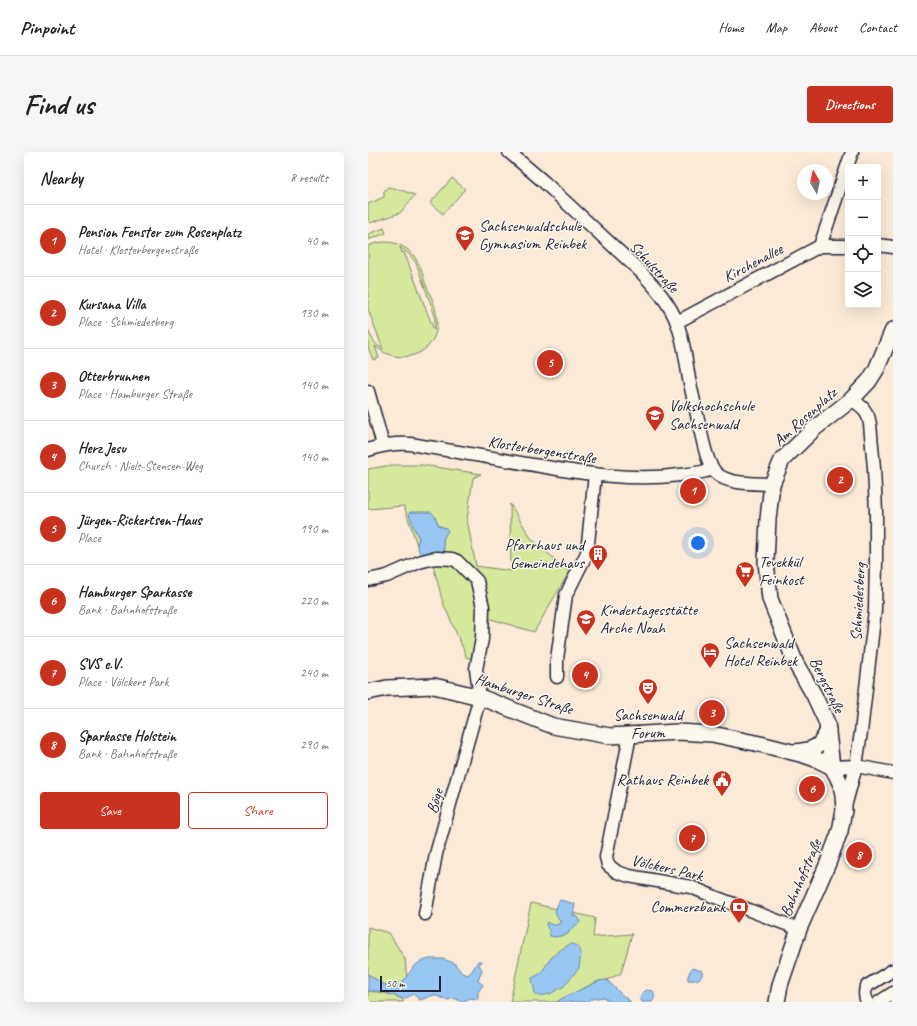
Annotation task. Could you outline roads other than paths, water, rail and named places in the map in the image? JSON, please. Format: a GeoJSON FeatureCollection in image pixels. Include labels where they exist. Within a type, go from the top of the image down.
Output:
{"type":"FeatureCollection","features":[{"type":"Feature","properties":{"kind":"main road","name":"Am Rosenplatz"},"geometry":{"type":"LineString","coordinates":[[768,588],[766,562],[768,519],[772,484],[782,460],[815,428],[852,399],[869,381],[876,370],[893,330]]}},
{"type":"Feature","properties":{"kind":"main road","name":"Bergstraße"},"geometry":{"type":"LineString","coordinates":[[768,588],[770,599],[796,664],[814,695],[827,723],[832,767]]}},
{"type":"Feature","properties":{"kind":"main road","name":"Hamburger Straße"},"geometry":{"type":"LineString","coordinates":[[368,692],[387,688],[434,686],[480,697],[553,726],[610,736],[678,732],[712,734],[798,754],[818,760],[832,767]]}},
{"type":"Feature","properties":{"kind":"main road","name":"Bergstraße"},"geometry":{"type":"LineString","coordinates":[[798,754],[819,745],[824,739],[828,730]]}},
{"type":"Feature","properties":{"kind":"main road"},"geometry":{"type":"LineString","coordinates":[[798,754],[822,756],[829,750]]}},
{"type":"Feature","properties":{"kind":"main road","name":"Bahnhofstraße"},"geometry":{"type":"LineString","coordinates":[[777,1002],[780,985],[799,929],[828,863],[840,831],[844,810],[843,795],[841,785],[832,767]]}},
{"type":"Feature","properties":{"kind":"street","name":"Schulstraße"},"geometry":{"type":"LineString","coordinates":[[509,152],[544,182],[640,271],[669,306],[677,322],[684,348],[704,446],[713,469]]}},
{"type":"Feature","properties":{"kind":"street"},"geometry":{"type":"LineString","coordinates":[[820,246],[852,152]]}},
{"type":"Feature","properties":{"kind":"street"},"geometry":{"type":"LineString","coordinates":[[881,245],[893,247]]}},
{"type":"Feature","properties":{"kind":"street","name":"Kirchenallee"},"geometry":{"type":"LineString","coordinates":[[677,322],[820,246],[845,246]]}},
{"type":"Feature","properties":{"kind":"street"},"geometry":{"type":"LineString","coordinates":[[368,391],[383,445]]}},
{"type":"Feature","properties":{"kind":"street","name":"Schmiedesberg"},"geometry":{"type":"LineString","coordinates":[[844,810],[856,766],[875,610],[876,512],[870,424],[868,416],[863,408],[852,399]]}},
{"type":"Feature","properties":{"kind":"street","name":"Klosterbergenstraße"},"geometry":{"type":"LineString","coordinates":[[368,450],[383,445],[397,443],[410,444],[494,459],[595,474],[647,478],[705,472],[713,469]]}},
{"type":"Feature","properties":{"kind":"street"},"geometry":{"type":"LineString","coordinates":[[713,469],[720,476],[729,480],[744,483],[772,484]]}},
{"type":"Feature","properties":{"kind":"street"},"geometry":{"type":"LineString","coordinates":[[557,677],[559,639],[566,595],[587,553],[595,474]]}},
{"type":"Feature","properties":{"kind":"street"},"geometry":{"type":"LineString","coordinates":[[368,580],[387,576],[419,562],[437,558],[457,561],[471,574],[477,581],[483,606],[482,639],[476,669],[480,697]]}},
{"type":"Feature","properties":{"kind":"street","name":"Böge"},"geometry":{"type":"LineString","coordinates":[[426,914],[436,854],[480,697]]}},
{"type":"Feature","properties":{"kind":"street","name":"Völckers Park"},"geometry":{"type":"LineString","coordinates":[[630,735],[606,857],[608,865],[616,872],[629,876],[691,887],[799,929]]}},
{"type":"Feature","properties":{"kind":"street"},"geometry":{"type":"LineString","coordinates":[[832,767],[856,766],[893,773]]}},
{"type":"Feature","properties":{"kind":"street"},"geometry":{"type":"LineString","coordinates":[[867,1002],[865,998],[865,989],[867,986],[893,970]]}},
{"type":"Feature","properties":{"kind":"street"},"geometry":{"type":"LineString","coordinates":[[879,1002],[893,993]]}},
{"type":"Feature","properties":{"kind":"water"},"geometry":{"type":"Polygon","coordinates":[[[410,512],[431,512],[439,526],[446,528],[448,531],[443,539],[444,553],[421,557],[417,545],[419,538],[413,526],[409,514],[410,512]]]}},
{"type":"Feature","properties":{"kind":"water"},"geometry":{"type":"Polygon","coordinates":[[[560,900],[575,904],[573,915],[577,917],[580,922],[570,930],[568,934],[556,937],[550,936],[546,925],[547,922],[552,925],[557,925],[561,922],[556,912],[560,900]]]}},
{"type":"Feature","properties":{"kind":"water"},"geometry":{"type":"Polygon","coordinates":[[[571,944],[578,946],[581,953],[579,968],[564,986],[550,994],[539,996],[535,994],[532,978],[542,972],[549,960],[554,955],[571,944]]]}},
{"type":"Feature","properties":{"kind":"water"},"geometry":{"type":"Polygon","coordinates":[[[429,959],[443,959],[454,963],[462,973],[468,975],[478,961],[481,961],[479,965],[482,970],[478,981],[483,985],[478,992],[478,999],[470,998],[462,1002],[454,998],[448,1000],[434,995],[420,1000],[413,994],[403,999],[379,991],[368,991],[368,974],[384,985],[401,984],[417,964],[429,959]]]}},
{"type":"Feature","properties":{"kind":"water"},"geometry":{"type":"Polygon","coordinates":[[[692,968],[702,971],[702,976],[700,978],[696,980],[688,980],[688,975],[692,968]]]}},
{"type":"Feature","properties":{"kind":"water"},"geometry":{"type":"Polygon","coordinates":[[[607,980],[631,1002],[611,1002],[603,997],[591,999],[586,1002],[557,1002],[599,981],[607,980]]]}},
{"type":"Feature","properties":{"kind":"water"},"geometry":{"type":"Polygon","coordinates":[[[647,990],[653,991],[654,999],[652,1002],[642,1002],[640,998],[642,993],[647,990]]]}},
{"type":"Feature","properties":{"kind":"place","name":"Sachsenwaldschule Gymnasium Reinbek"},"geometry":{"type":"Point","coordinates":[465,252]}},
{"type":"Feature","properties":{"kind":"place","name":"Jürgen-Rickertsen-Haus"},"geometry":{"type":"Point","coordinates":[550,363]}},
{"type":"Feature","properties":{"kind":"place","name":"Volkshochschule Sachsenwald"},"geometry":{"type":"Point","coordinates":[655,432]}},
{"type":"Feature","properties":{"kind":"place","name":"Kursana Villa"},"geometry":{"type":"Point","coordinates":[840,480]}},
{"type":"Feature","properties":{"kind":"place","name":"Pension Fenster zum Rosenplatz"},"geometry":{"type":"Point","coordinates":[693,491]}},
{"type":"Feature","properties":{"kind":"place","name":"Pfarrhaus und Gemeindehaus"},"geometry":{"type":"Point","coordinates":[598,571]}},
{"type":"Feature","properties":{"kind":"place","name":"Tevekkül Feinkost"},"geometry":{"type":"Point","coordinates":[745,588]}},
{"type":"Feature","properties":{"kind":"place","name":"Kindertagesstätte Arche Noah"},"geometry":{"type":"Point","coordinates":[586,636]}},
{"type":"Feature","properties":{"kind":"place","name":"Sachsenwald Hotel Reinbek"},"geometry":{"type":"Point","coordinates":[710,669]}},
{"type":"Feature","properties":{"kind":"place","name":"Herz Jesu"},"geometry":{"type":"Point","coordinates":[585,675]}},
{"type":"Feature","properties":{"kind":"place","name":"Sachsenwald Forum"},"geometry":{"type":"Point","coordinates":[648,705]}},
{"type":"Feature","properties":{"kind":"place","name":"Otterbrunnen"},"geometry":{"type":"Point","coordinates":[712,713]}},
{"type":"Feature","properties":{"kind":"place","name":"Hamburger Sparkasse"},"geometry":{"type":"Point","coordinates":[812,789]}},
{"type":"Feature","properties":{"kind":"place","name":"Rathaus Reinbek"},"geometry":{"type":"Point","coordinates":[722,797]}},
{"type":"Feature","properties":{"kind":"place","name":"SVS e.V."},"geometry":{"type":"Point","coordinates":[692,838]}},
{"type":"Feature","properties":{"kind":"place","name":"Sparkasse Holstein"},"geometry":{"type":"Point","coordinates":[859,855]}},
{"type":"Feature","properties":{"kind":"place","name":"Commerzbank"},"geometry":{"type":"Point","coordinates":[739,924]}}]}
